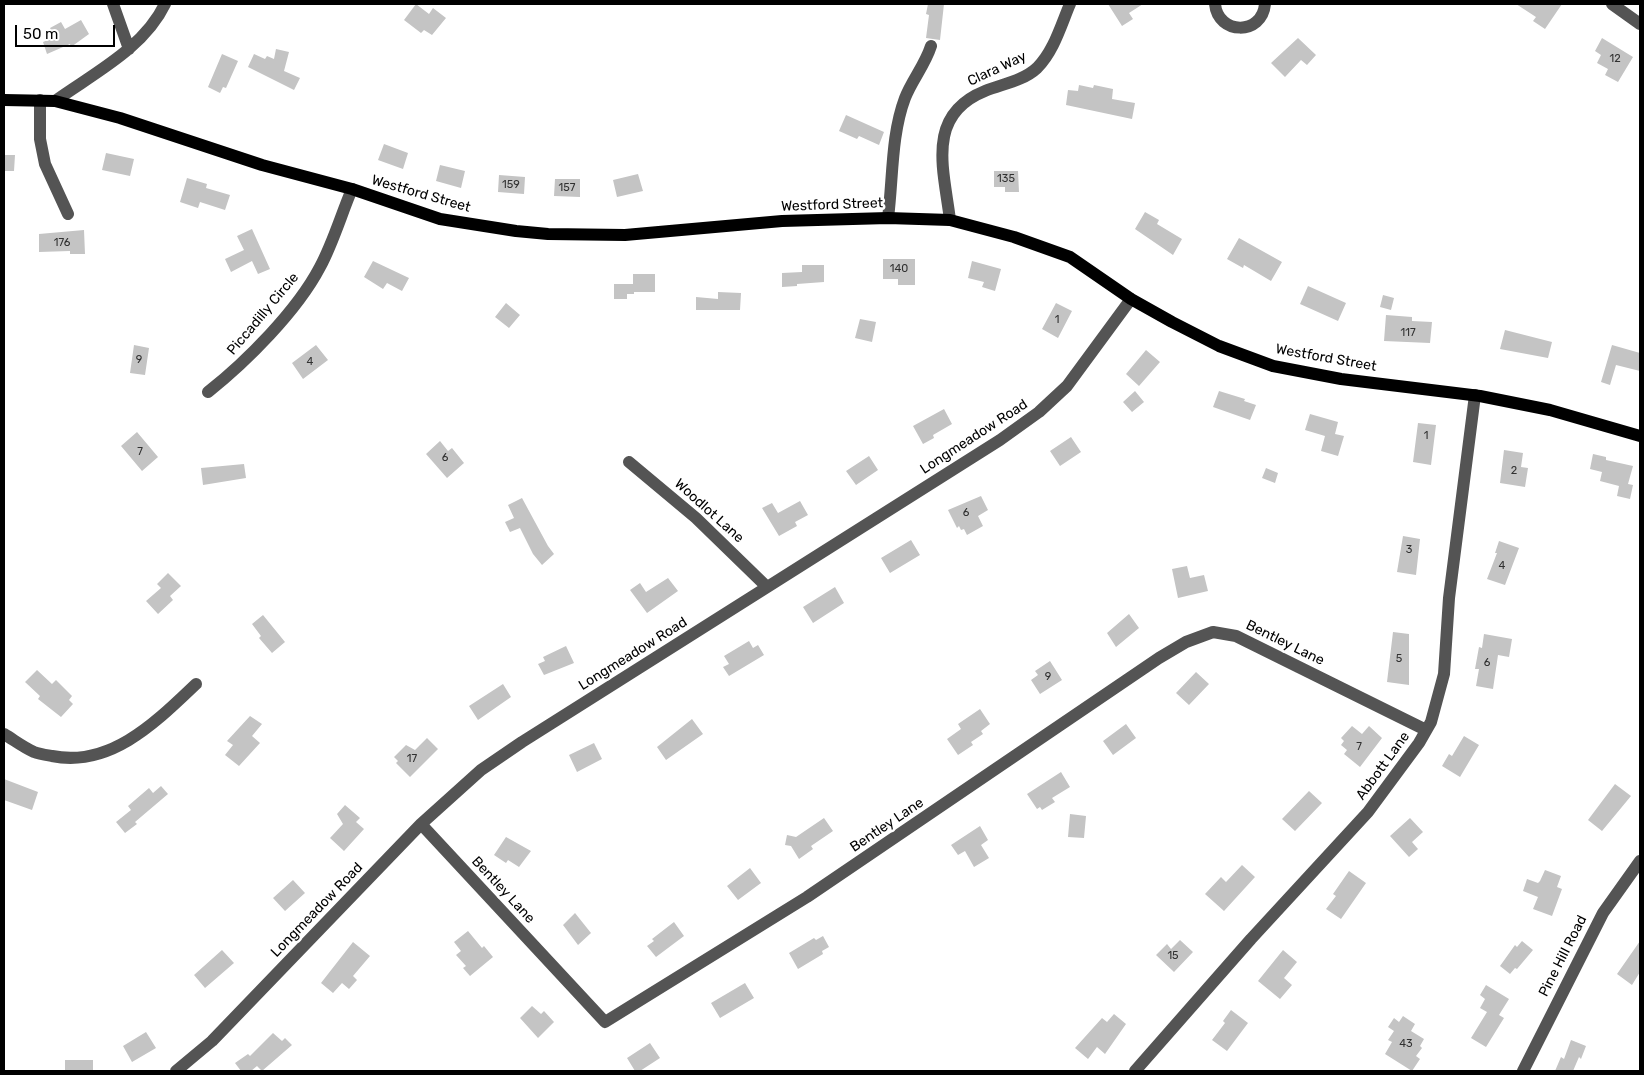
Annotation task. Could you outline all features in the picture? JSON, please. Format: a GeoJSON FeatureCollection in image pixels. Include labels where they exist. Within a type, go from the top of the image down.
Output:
{"type":"FeatureCollection","features":[{"type":"Feature","properties":{"kind":"main road","name":"Westford Street"},"geometry":{"type":"LineString","coordinates":[[4,100],[55,101],[120,118],[262,165],[352,189],[440,218],[481,226],[548,234],[625,235],[782,221],[888,218],[950,220],[1014,237],[1070,257],[1132,299],[1219,346],[1273,366],[1341,378],[1475,395],[1550,410],[1640,436]]}},
{"type":"Feature","properties":{"kind":"street"},"geometry":{"type":"LineString","coordinates":[[113,4],[129,49]]}},
{"type":"Feature","properties":{"kind":"street"},"geometry":{"type":"LineString","coordinates":[[55,101],[129,49],[154,24],[165,4]]}},
{"type":"Feature","properties":{"kind":"street","name":"Clara Way"},"geometry":{"type":"LineString","coordinates":[[950,220],[941,151],[942,137],[946,125],[962,104],[973,96],[1017,80],[1035,69],[1048,54],[1070,4]]}},
{"type":"Feature","properties":{"kind":"street"},"geometry":{"type":"LineString","coordinates":[[1215,4],[1221,20],[1230,26],[1240,28],[1256,23],[1262,15],[1265,4]]}},
{"type":"Feature","properties":{"kind":"street"},"geometry":{"type":"LineString","coordinates":[[1612,4],[1640,24]]}},
{"type":"Feature","properties":{"kind":"street"},"geometry":{"type":"LineString","coordinates":[[888,218],[895,145],[905,99],[926,61],[930,46]]}},
{"type":"Feature","properties":{"kind":"street"},"geometry":{"type":"LineString","coordinates":[[40,100],[40,139],[45,164],[68,214]]}},
{"type":"Feature","properties":{"kind":"street","name":"Piccadilly Circle"},"geometry":{"type":"LineString","coordinates":[[208,392],[234,371],[290,309],[320,268],[352,189]]}},
{"type":"Feature","properties":{"kind":"street","name":"Longmeadow Road"},"geometry":{"type":"LineString","coordinates":[[176,1071],[212,1041],[421,824],[481,770],[522,742],[1000,440],[1039,412],[1067,386],[1132,299]]}},
{"type":"Feature","properties":{"kind":"street","name":"Abbott Lane"},"geometry":{"type":"LineString","coordinates":[[1135,1071],[1251,939],[1368,812],[1419,743],[1431,722],[1444,674],[1450,598],[1475,395]]}},
{"type":"Feature","properties":{"kind":"street","name":"Woodlot Lane"},"geometry":{"type":"LineString","coordinates":[[629,462],[714,535],[766,587]]}},
{"type":"Feature","properties":{"kind":"street","name":"Bentley Lane"},"geometry":{"type":"LineString","coordinates":[[421,824],[605,1022],[807,898],[1159,658],[1186,642],[1213,632],[1236,636],[1426,730]]}},
{"type":"Feature","properties":{"kind":"street"},"geometry":{"type":"LineString","coordinates":[[4,734],[35,752],[69,759],[98,754],[125,743],[168,711],[196,684]]}},
{"type":"Feature","properties":{"kind":"street","name":"Pine Hill Road"},"geometry":{"type":"LineString","coordinates":[[1523,1071],[1603,913],[1640,861]]}},
{"type":"Feature","properties":{"kind":"building"},"geometry":{"type":"Polygon","coordinates":[[[416,4],[429,14],[433,8],[446,18],[432,35],[424,30],[421,33],[404,20],[416,4]]]}},
{"type":"Feature","properties":{"kind":"building"},"geometry":{"type":"Polygon","coordinates":[[[928,4],[944,4],[940,40],[926,38],[929,15],[926,14],[928,4]]]}},
{"type":"Feature","properties":{"kind":"building"},"geometry":{"type":"Polygon","coordinates":[[[1108,4],[1143,4],[1129,13],[1133,19],[1122,26],[1108,4]]]}},
{"type":"Feature","properties":{"kind":"building"},"geometry":{"type":"Polygon","coordinates":[[[1516,4],[1562,4],[1545,29],[1533,21],[1536,17],[1516,4]]]}},
{"type":"Feature","properties":{"kind":"building"},"geometry":{"type":"Polygon","coordinates":[[[81,20],[89,34],[71,47],[70,44],[47,54],[43,42],[55,37],[50,28],[61,22],[65,29],[81,20]]]}},
{"type":"Feature","properties":{"kind":"building"},"geometry":{"type":"Polygon","coordinates":[[[1298,38],[1316,55],[1307,65],[1301,60],[1285,77],[1271,63],[1298,38]]]}},
{"type":"Feature","properties":{"kind":"building"},"geometry":{"type":"Polygon","coordinates":[[[1602,38],[1633,57],[1618,82],[1605,75],[1608,69],[1597,63],[1601,55],[1595,51],[1602,38]]]}},
{"type":"Feature","properties":{"kind":"building"},"geometry":{"type":"Polygon","coordinates":[[[276,49],[289,52],[284,71],[300,78],[294,90],[248,67],[254,54],[265,59],[267,56],[274,59],[276,49]]]}},
{"type":"Feature","properties":{"kind":"building"},"geometry":{"type":"Polygon","coordinates":[[[222,54],[238,61],[226,88],[223,87],[220,93],[208,87],[222,54]]]}},
{"type":"Feature","properties":{"kind":"building"},"geometry":{"type":"Polygon","coordinates":[[[1079,85],[1093,88],[1094,85],[1113,89],[1112,99],[1135,103],[1132,119],[1066,105],[1068,90],[1078,91],[1079,85]]]}},
{"type":"Feature","properties":{"kind":"building"},"geometry":{"type":"Polygon","coordinates":[[[846,115],[884,132],[879,145],[859,136],[857,139],[839,131],[846,115]]]}},
{"type":"Feature","properties":{"kind":"building"},"geometry":{"type":"Polygon","coordinates":[[[384,144],[408,153],[403,169],[378,160],[384,144]]]}},
{"type":"Feature","properties":{"kind":"building"},"geometry":{"type":"Polygon","coordinates":[[[106,153],[134,159],[130,176],[102,170],[106,153]]]}},
{"type":"Feature","properties":{"kind":"building"},"geometry":{"type":"Polygon","coordinates":[[[4,155],[15,155],[14,171],[4,171],[4,155]]]}},
{"type":"Feature","properties":{"kind":"building"},"geometry":{"type":"Polygon","coordinates":[[[440,165],[465,171],[461,188],[436,181],[440,165]]]}},
{"type":"Feature","properties":{"kind":"building"},"geometry":{"type":"Polygon","coordinates":[[[994,171],[1018,171],[1019,192],[1005,192],[1005,187],[994,187],[994,171]]]}},
{"type":"Feature","properties":{"kind":"building"},"geometry":{"type":"Polygon","coordinates":[[[638,174],[643,191],[617,197],[613,180],[638,174]]]}},
{"type":"Feature","properties":{"kind":"building"},"geometry":{"type":"Polygon","coordinates":[[[499,175],[525,177],[524,194],[498,192],[499,175]]]}},
{"type":"Feature","properties":{"kind":"building"},"geometry":{"type":"Polygon","coordinates":[[[187,178],[207,184],[206,188],[230,195],[225,210],[200,202],[198,208],[180,202],[187,178]]]}},
{"type":"Feature","properties":{"kind":"building"},"geometry":{"type":"Polygon","coordinates":[[[555,179],[580,179],[580,197],[554,196],[555,179]]]}},
{"type":"Feature","properties":{"kind":"building"},"geometry":{"type":"Polygon","coordinates":[[[1145,212],[1159,220],[1157,224],[1182,239],[1173,255],[1135,229],[1145,212]]]}},
{"type":"Feature","properties":{"kind":"building"},"geometry":{"type":"Polygon","coordinates":[[[252,229],[270,269],[258,274],[252,261],[231,272],[225,259],[244,250],[237,236],[252,229]]]}},
{"type":"Feature","properties":{"kind":"building"},"geometry":{"type":"Polygon","coordinates":[[[84,230],[85,254],[70,254],[70,251],[39,252],[39,234],[84,230]]]}},
{"type":"Feature","properties":{"kind":"building"},"geometry":{"type":"Polygon","coordinates":[[[1239,238],[1282,262],[1271,281],[1244,265],[1243,268],[1227,259],[1239,238]]]}},
{"type":"Feature","properties":{"kind":"building"},"geometry":{"type":"Polygon","coordinates":[[[883,259],[915,259],[915,285],[898,285],[898,279],[883,279],[883,259]]]}},
{"type":"Feature","properties":{"kind":"building"},"geometry":{"type":"Polygon","coordinates":[[[373,261],[409,278],[402,291],[387,283],[383,289],[364,277],[373,261]]]}},
{"type":"Feature","properties":{"kind":"building"},"geometry":{"type":"Polygon","coordinates":[[[972,261],[1001,269],[995,291],[982,287],[984,282],[968,278],[972,261]]]}},
{"type":"Feature","properties":{"kind":"building"},"geometry":{"type":"Polygon","coordinates":[[[802,265],[824,265],[824,282],[782,287],[782,273],[802,272],[802,265]]]}},
{"type":"Feature","properties":{"kind":"building"},"geometry":{"type":"Polygon","coordinates":[[[633,274],[655,274],[655,292],[634,292],[634,294],[627,294],[627,299],[614,299],[614,284],[633,284],[633,274]]]}},
{"type":"Feature","properties":{"kind":"building"},"geometry":{"type":"Polygon","coordinates":[[[1308,286],[1346,303],[1338,321],[1300,304],[1308,286]]]}},
{"type":"Feature","properties":{"kind":"building"},"geometry":{"type":"Polygon","coordinates":[[[718,292],[741,293],[740,310],[696,310],[696,297],[718,299],[718,292]]]}},
{"type":"Feature","properties":{"kind":"building"},"geometry":{"type":"Polygon","coordinates":[[[1383,295],[1394,298],[1391,310],[1380,307],[1383,295]]]}},
{"type":"Feature","properties":{"kind":"building"},"geometry":{"type":"Polygon","coordinates":[[[506,303],[520,315],[509,328],[495,317],[506,303]]]}},
{"type":"Feature","properties":{"kind":"building"},"geometry":{"type":"Polygon","coordinates":[[[1056,303],[1072,311],[1058,338],[1042,329],[1056,303]]]}},
{"type":"Feature","properties":{"kind":"building"},"geometry":{"type":"Polygon","coordinates":[[[1386,315],[1412,317],[1412,321],[1432,322],[1430,343],[1384,341],[1386,315]]]}},
{"type":"Feature","properties":{"kind":"building"},"geometry":{"type":"Polygon","coordinates":[[[860,319],[876,322],[872,342],[855,338],[860,319]]]}},
{"type":"Feature","properties":{"kind":"building"},"geometry":{"type":"Polygon","coordinates":[[[1505,330],[1552,342],[1548,358],[1500,349],[1505,330]]]}},
{"type":"Feature","properties":{"kind":"building"},"geometry":{"type":"Polygon","coordinates":[[[134,345],[149,348],[145,375],[130,373],[134,345]]]}},
{"type":"Feature","properties":{"kind":"building"},"geometry":{"type":"Polygon","coordinates":[[[316,345],[328,360],[303,379],[292,363],[316,345]]]}},
{"type":"Feature","properties":{"kind":"building"},"geometry":{"type":"Polygon","coordinates":[[[1612,345],[1640,353],[1640,371],[1616,365],[1610,385],[1601,382],[1612,345]]]}},
{"type":"Feature","properties":{"kind":"building"},"geometry":{"type":"Polygon","coordinates":[[[1146,350],[1160,362],[1139,386],[1126,374],[1146,350]]]}},
{"type":"Feature","properties":{"kind":"building"},"geometry":{"type":"Polygon","coordinates":[[[1135,391],[1144,402],[1132,412],[1123,402],[1135,391]]]}},
{"type":"Feature","properties":{"kind":"building"},"geometry":{"type":"Polygon","coordinates":[[[1219,391],[1245,399],[1244,401],[1256,405],[1250,420],[1213,407],[1219,391]]]}},
{"type":"Feature","properties":{"kind":"building"},"geometry":{"type":"Polygon","coordinates":[[[944,409],[952,424],[933,435],[934,438],[923,444],[913,426],[944,409]]]}},
{"type":"Feature","properties":{"kind":"building"},"geometry":{"type":"Polygon","coordinates":[[[1310,414],[1338,422],[1335,434],[1344,436],[1338,456],[1321,451],[1325,436],[1305,430],[1310,414]]]}},
{"type":"Feature","properties":{"kind":"building"},"geometry":{"type":"Polygon","coordinates":[[[1418,423],[1436,425],[1431,465],[1413,462],[1418,423]]]}},
{"type":"Feature","properties":{"kind":"building"},"geometry":{"type":"Polygon","coordinates":[[[137,432],[158,457],[142,471],[121,446],[137,432]]]}},
{"type":"Feature","properties":{"kind":"building"},"geometry":{"type":"Polygon","coordinates":[[[1071,437],[1081,452],[1060,466],[1050,451],[1071,437]]]}},
{"type":"Feature","properties":{"kind":"building"},"geometry":{"type":"Polygon","coordinates":[[[440,441],[448,451],[452,448],[464,463],[447,478],[426,454],[440,441]]]}},
{"type":"Feature","properties":{"kind":"building"},"geometry":{"type":"Polygon","coordinates":[[[1504,450],[1523,453],[1521,467],[1528,468],[1525,487],[1500,483],[1504,450]]]}},
{"type":"Feature","properties":{"kind":"building"},"geometry":{"type":"Polygon","coordinates":[[[1593,454],[1606,457],[1606,460],[1633,466],[1628,484],[1633,485],[1630,499],[1617,496],[1619,486],[1600,481],[1602,472],[1590,469],[1593,454]]]}},
{"type":"Feature","properties":{"kind":"building"},"geometry":{"type":"Polygon","coordinates":[[[869,456],[878,470],[856,485],[846,471],[869,456]]]}},
{"type":"Feature","properties":{"kind":"building"},"geometry":{"type":"Polygon","coordinates":[[[244,464],[246,478],[203,485],[201,468],[244,464]]]}},
{"type":"Feature","properties":{"kind":"building"},"geometry":{"type":"Polygon","coordinates":[[[1266,468],[1278,473],[1275,483],[1262,478],[1266,468]]]}},
{"type":"Feature","properties":{"kind":"building"},"geometry":{"type":"Polygon","coordinates":[[[981,496],[988,510],[978,516],[983,526],[967,535],[964,529],[961,530],[959,526],[957,528],[948,510],[981,496]]]}},
{"type":"Feature","properties":{"kind":"building"},"geometry":{"type":"Polygon","coordinates":[[[522,498],[554,554],[542,565],[533,554],[520,528],[510,532],[505,522],[514,518],[508,505],[522,498]]]}},
{"type":"Feature","properties":{"kind":"building"},"geometry":{"type":"Polygon","coordinates":[[[800,501],[808,515],[795,522],[797,526],[779,536],[762,508],[772,503],[778,513],[800,501]]]}},
{"type":"Feature","properties":{"kind":"building"},"geometry":{"type":"Polygon","coordinates":[[[1403,536],[1420,539],[1416,575],[1397,572],[1403,536]]]}},
{"type":"Feature","properties":{"kind":"building"},"geometry":{"type":"Polygon","coordinates":[[[911,540],[920,555],[890,573],[881,558],[911,540]]]}},
{"type":"Feature","properties":{"kind":"building"},"geometry":{"type":"Polygon","coordinates":[[[1499,541],[1519,548],[1505,585],[1487,579],[1497,553],[1495,553],[1499,541]]]}},
{"type":"Feature","properties":{"kind":"building"},"geometry":{"type":"Polygon","coordinates":[[[1187,566],[1190,578],[1204,575],[1208,591],[1178,598],[1172,569],[1187,566]]]}},
{"type":"Feature","properties":{"kind":"building"},"geometry":{"type":"Polygon","coordinates":[[[168,573],[181,586],[170,596],[173,600],[158,614],[146,601],[161,588],[157,584],[168,573]]]}},
{"type":"Feature","properties":{"kind":"building"},"geometry":{"type":"Polygon","coordinates":[[[668,578],[678,591],[647,613],[630,590],[640,583],[646,592],[668,578]]]}},
{"type":"Feature","properties":{"kind":"building"},"geometry":{"type":"Polygon","coordinates":[[[835,587],[844,603],[813,623],[803,607],[835,587]]]}},
{"type":"Feature","properties":{"kind":"building"},"geometry":{"type":"Polygon","coordinates":[[[1129,614],[1139,628],[1116,647],[1107,633],[1129,614]]]}},
{"type":"Feature","properties":{"kind":"building"},"geometry":{"type":"Polygon","coordinates":[[[263,615],[285,642],[272,653],[259,638],[261,636],[252,624],[263,615]]]}},
{"type":"Feature","properties":{"kind":"building"},"geometry":{"type":"Polygon","coordinates":[[[1393,632],[1409,634],[1409,685],[1387,682],[1393,632]]]}},
{"type":"Feature","properties":{"kind":"building"},"geometry":{"type":"Polygon","coordinates":[[[1484,634],[1512,639],[1509,657],[1498,655],[1493,689],[1476,686],[1479,669],[1475,669],[1479,647],[1482,648],[1484,634]]]}},
{"type":"Feature","properties":{"kind":"building"},"geometry":{"type":"Polygon","coordinates":[[[749,641],[753,648],[758,645],[764,655],[729,676],[723,667],[729,664],[724,656],[749,641]]]}},
{"type":"Feature","properties":{"kind":"building"},"geometry":{"type":"Polygon","coordinates":[[[566,646],[574,663],[544,675],[538,664],[545,661],[543,657],[566,646]]]}},
{"type":"Feature","properties":{"kind":"building"},"geometry":{"type":"Polygon","coordinates":[[[1050,661],[1062,680],[1040,694],[1031,680],[1038,675],[1035,671],[1050,661]]]}},
{"type":"Feature","properties":{"kind":"building"},"geometry":{"type":"Polygon","coordinates":[[[37,670],[52,684],[56,680],[72,696],[69,700],[73,704],[61,717],[38,699],[40,696],[25,682],[37,670]]]}},
{"type":"Feature","properties":{"kind":"building"},"geometry":{"type":"Polygon","coordinates":[[[1196,672],[1209,684],[1189,705],[1176,693],[1196,672]]]}},
{"type":"Feature","properties":{"kind":"building"},"geometry":{"type":"Polygon","coordinates":[[[503,684],[511,697],[478,720],[469,706],[503,684]]]}},
{"type":"Feature","properties":{"kind":"building"},"geometry":{"type":"Polygon","coordinates":[[[980,709],[990,724],[981,731],[983,734],[971,742],[973,745],[958,755],[947,739],[961,729],[958,724],[980,709]]]}},
{"type":"Feature","properties":{"kind":"building"},"geometry":{"type":"Polygon","coordinates":[[[250,716],[262,724],[252,736],[260,743],[239,766],[225,755],[233,745],[227,741],[250,716]]]}},
{"type":"Feature","properties":{"kind":"building"},"geometry":{"type":"Polygon","coordinates":[[[692,719],[703,734],[666,760],[657,747],[692,719]]]}},
{"type":"Feature","properties":{"kind":"building"},"geometry":{"type":"Polygon","coordinates":[[[1126,724],[1136,738],[1113,755],[1103,741],[1126,724]]]}},
{"type":"Feature","properties":{"kind":"building"},"geometry":{"type":"Polygon","coordinates":[[[1352,726],[1362,734],[1369,726],[1382,738],[1360,767],[1344,754],[1347,750],[1341,745],[1344,741],[1341,738],[1352,726]]]}},
{"type":"Feature","properties":{"kind":"building"},"geometry":{"type":"Polygon","coordinates":[[[1464,736],[1479,745],[1460,777],[1442,766],[1449,754],[1452,756],[1464,736]]]}},
{"type":"Feature","properties":{"kind":"building"},"geometry":{"type":"Polygon","coordinates":[[[427,738],[438,749],[410,777],[396,763],[398,761],[394,757],[406,745],[415,750],[427,738]]]}},
{"type":"Feature","properties":{"kind":"building"},"geometry":{"type":"Polygon","coordinates":[[[594,743],[602,759],[577,772],[569,755],[594,743]]]}},
{"type":"Feature","properties":{"kind":"building"},"geometry":{"type":"Polygon","coordinates":[[[1061,772],[1070,787],[1052,798],[1055,802],[1042,810],[1040,807],[1037,809],[1027,794],[1061,772]]]}},
{"type":"Feature","properties":{"kind":"building"},"geometry":{"type":"Polygon","coordinates":[[[4,779],[38,792],[32,810],[4,800],[4,779]]]}},
{"type":"Feature","properties":{"kind":"building"},"geometry":{"type":"Polygon","coordinates":[[[1615,784],[1631,796],[1602,831],[1588,820],[1615,784]]]}},
{"type":"Feature","properties":{"kind":"building"},"geometry":{"type":"Polygon","coordinates":[[[161,786],[168,794],[125,833],[116,822],[131,810],[128,806],[149,788],[153,793],[161,786]]]}},
{"type":"Feature","properties":{"kind":"building"},"geometry":{"type":"Polygon","coordinates":[[[1309,791],[1322,803],[1295,831],[1282,819],[1309,791]]]}},
{"type":"Feature","properties":{"kind":"building"},"geometry":{"type":"Polygon","coordinates":[[[345,805],[360,818],[356,822],[364,829],[344,851],[330,838],[343,824],[337,814],[345,805]]]}},
{"type":"Feature","properties":{"kind":"building"},"geometry":{"type":"Polygon","coordinates":[[[1070,814],[1086,816],[1084,838],[1068,837],[1070,814]]]}},
{"type":"Feature","properties":{"kind":"building"},"geometry":{"type":"Polygon","coordinates":[[[824,818],[833,831],[811,846],[813,849],[799,859],[791,846],[785,845],[787,835],[796,837],[824,818]]]}},
{"type":"Feature","properties":{"kind":"building"},"geometry":{"type":"Polygon","coordinates":[[[1410,818],[1423,832],[1412,842],[1418,849],[1409,857],[1390,836],[1410,818]]]}},
{"type":"Feature","properties":{"kind":"building"},"geometry":{"type":"Polygon","coordinates":[[[980,826],[988,840],[981,845],[989,858],[974,867],[965,851],[958,855],[951,845],[980,826]]]}},
{"type":"Feature","properties":{"kind":"building"},"geometry":{"type":"Polygon","coordinates":[[[506,837],[531,851],[519,867],[508,860],[506,863],[494,855],[506,837]]]}},
{"type":"Feature","properties":{"kind":"building"},"geometry":{"type":"Polygon","coordinates":[[[1242,865],[1255,877],[1224,911],[1205,894],[1221,877],[1226,882],[1242,865]]]}},
{"type":"Feature","properties":{"kind":"building"},"geometry":{"type":"Polygon","coordinates":[[[750,868],[761,883],[738,900],[727,886],[750,868]]]}},
{"type":"Feature","properties":{"kind":"building"},"geometry":{"type":"Polygon","coordinates":[[[1545,870],[1561,876],[1557,887],[1562,889],[1552,916],[1533,909],[1538,897],[1523,891],[1527,879],[1538,883],[1545,870]]]}},
{"type":"Feature","properties":{"kind":"building"},"geometry":{"type":"Polygon","coordinates":[[[1349,871],[1366,883],[1341,919],[1326,909],[1336,896],[1333,894],[1349,871]]]}},
{"type":"Feature","properties":{"kind":"building"},"geometry":{"type":"Polygon","coordinates":[[[293,880],[305,893],[285,911],[273,898],[293,880]]]}},
{"type":"Feature","properties":{"kind":"building"},"geometry":{"type":"Polygon","coordinates":[[[575,913],[591,933],[578,945],[563,925],[575,913]]]}},
{"type":"Feature","properties":{"kind":"building"},"geometry":{"type":"Polygon","coordinates":[[[674,922],[684,936],[656,957],[647,946],[654,941],[652,939],[674,922]]]}},
{"type":"Feature","properties":{"kind":"building"},"geometry":{"type":"Polygon","coordinates":[[[468,931],[482,948],[484,946],[493,957],[470,976],[463,968],[466,966],[456,955],[461,951],[454,942],[468,931]]]}},
{"type":"Feature","properties":{"kind":"building"},"geometry":{"type":"Polygon","coordinates":[[[823,936],[829,947],[822,951],[823,954],[798,969],[789,953],[814,938],[816,940],[823,936]]]}},
{"type":"Feature","properties":{"kind":"building"},"geometry":{"type":"Polygon","coordinates":[[[1180,940],[1193,952],[1174,972],[1156,955],[1167,944],[1171,949],[1180,940]]]}},
{"type":"Feature","properties":{"kind":"building"},"geometry":{"type":"Polygon","coordinates":[[[1522,941],[1533,950],[1517,969],[1515,968],[1510,974],[1500,966],[1515,945],[1517,947],[1522,941]]]}},
{"type":"Feature","properties":{"kind":"building"},"geometry":{"type":"Polygon","coordinates":[[[1640,941],[1640,972],[1632,985],[1617,974],[1640,941]]]}},
{"type":"Feature","properties":{"kind":"building"},"geometry":{"type":"Polygon","coordinates":[[[353,942],[370,956],[353,976],[357,980],[349,989],[342,983],[333,993],[321,983],[353,942]]]}},
{"type":"Feature","properties":{"kind":"building"},"geometry":{"type":"Polygon","coordinates":[[[222,950],[234,963],[205,988],[194,975],[222,950]]]}},
{"type":"Feature","properties":{"kind":"building"},"geometry":{"type":"Polygon","coordinates":[[[1283,950],[1297,962],[1284,978],[1292,985],[1280,999],[1258,981],[1283,950]]]}},
{"type":"Feature","properties":{"kind":"building"},"geometry":{"type":"Polygon","coordinates":[[[745,983],[754,998],[720,1018],[711,1003],[745,983]]]}},
{"type":"Feature","properties":{"kind":"building"},"geometry":{"type":"Polygon","coordinates":[[[1486,985],[1509,999],[1499,1015],[1504,1018],[1486,1047],[1471,1038],[1487,1012],[1480,1008],[1485,999],[1480,995],[1486,985]]]}},
{"type":"Feature","properties":{"kind":"building"},"geometry":{"type":"Polygon","coordinates":[[[532,1006],[541,1014],[544,1011],[554,1022],[538,1038],[520,1018],[532,1006]]]}},
{"type":"Feature","properties":{"kind":"building"},"geometry":{"type":"Polygon","coordinates":[[[1231,1010],[1248,1023],[1227,1051],[1212,1040],[1225,1023],[1223,1021],[1231,1010]]]}},
{"type":"Feature","properties":{"kind":"building"},"geometry":{"type":"Polygon","coordinates":[[[1114,1014],[1126,1024],[1105,1054],[1097,1047],[1088,1059],[1075,1048],[1102,1018],[1107,1022],[1114,1014]]]}},
{"type":"Feature","properties":{"kind":"building"},"geometry":{"type":"Polygon","coordinates":[[[1403,1016],[1415,1024],[1411,1031],[1424,1039],[1420,1046],[1422,1048],[1416,1056],[1420,1059],[1412,1071],[1385,1054],[1392,1042],[1388,1040],[1394,1031],[1388,1027],[1394,1018],[1399,1022],[1403,1016]]]}},
{"type":"Feature","properties":{"kind":"building"},"geometry":{"type":"Polygon","coordinates":[[[146,1032],[156,1048],[132,1062],[123,1046],[146,1032]]]}},
{"type":"Feature","properties":{"kind":"building"},"geometry":{"type":"Polygon","coordinates":[[[273,1033],[282,1041],[285,1038],[292,1045],[262,1071],[257,1066],[251,1071],[241,1071],[235,1063],[248,1054],[250,1056],[273,1033]]]}},
{"type":"Feature","properties":{"kind":"building"},"geometry":{"type":"Polygon","coordinates":[[[1571,1040],[1586,1046],[1581,1059],[1579,1057],[1573,1071],[1555,1071],[1561,1057],[1564,1059],[1571,1040]]]}},
{"type":"Feature","properties":{"kind":"building"},"geometry":{"type":"Polygon","coordinates":[[[650,1043],[660,1058],[640,1071],[635,1071],[627,1058],[650,1043]]]}},
{"type":"Feature","properties":{"kind":"building"},"geometry":{"type":"Polygon","coordinates":[[[65,1060],[93,1060],[93,1071],[65,1071],[65,1060]]]}}]}
